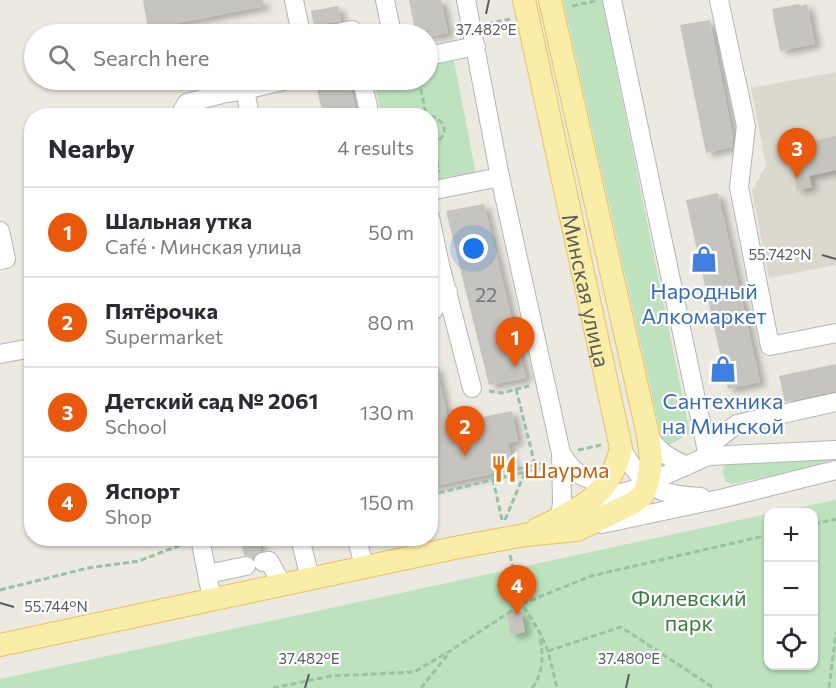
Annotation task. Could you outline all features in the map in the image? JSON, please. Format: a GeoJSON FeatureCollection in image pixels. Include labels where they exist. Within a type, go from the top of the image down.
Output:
{"type":"FeatureCollection","features":[{"type":"Feature","properties":{"kind":"main road","name":"Минская улица"},"geometry":{"type":"LineString","coordinates":[[524,0],[612,446]]}},
{"type":"Feature","properties":{"kind":"main road","name":"Минская улица"},"geometry":{"type":"LineString","coordinates":[[550,0],[654,434],[648,483]]}},
{"type":"Feature","properties":{"kind":"main road"},"geometry":{"type":"LineString","coordinates":[[569,524],[607,483],[617,465],[612,446]]}},
{"type":"Feature","properties":{"kind":"main road"},"geometry":{"type":"LineString","coordinates":[[0,645],[569,524],[633,503],[643,495],[648,483]]}},
{"type":"Feature","properties":{"kind":"street"},"geometry":{"type":"LineString","coordinates":[[294,0],[299,24]]}},
{"type":"Feature","properties":{"kind":"street"},"geometry":{"type":"LineString","coordinates":[[385,0],[390,24]]}},
{"type":"Feature","properties":{"kind":"street"},"geometry":{"type":"LineString","coordinates":[[466,0],[500,177],[545,381],[568,452],[571,470],[587,478],[607,483]]}},
{"type":"Feature","properties":{"kind":"street"},"geometry":{"type":"LineString","coordinates":[[612,0],[707,452]]}},
{"type":"Feature","properties":{"kind":"street"},"geometry":{"type":"LineString","coordinates":[[719,0],[746,126],[739,187],[770,346],[836,333]]}},
{"type":"Feature","properties":{"kind":"street"},"geometry":{"type":"LineString","coordinates":[[438,54],[476,46]]}},
{"type":"Feature","properties":{"kind":"street"},"geometry":{"type":"LineString","coordinates":[[184,108],[187,103],[245,90],[248,108]]}},
{"type":"Feature","properties":{"kind":"street"},"geometry":{"type":"LineString","coordinates":[[364,90],[368,108]]}},
{"type":"Feature","properties":{"kind":"street"},"geometry":{"type":"LineString","coordinates":[[438,190],[500,177]]}},
{"type":"Feature","properties":{"kind":"street"},"geometry":{"type":"LineString","coordinates":[[0,231],[6,259],[0,260]]}},
{"type":"Feature","properties":{"kind":"street"},"geometry":{"type":"LineString","coordinates":[[438,250],[472,388]]}},
{"type":"Feature","properties":{"kind":"street"},"geometry":{"type":"LineString","coordinates":[[438,304],[448,292]]}},
{"type":"Feature","properties":{"kind":"street"},"geometry":{"type":"LineString","coordinates":[[0,354],[24,350]]}},
{"type":"Feature","properties":{"kind":"street"},"geometry":{"type":"LineString","coordinates":[[589,502],[632,490],[687,466],[707,452],[737,424],[836,402]]}},
{"type":"Feature","properties":{"kind":"street"},"geometry":{"type":"LineString","coordinates":[[654,434],[660,451],[687,466]]}},
{"type":"Feature","properties":{"kind":"street"},"geometry":{"type":"LineString","coordinates":[[612,446],[635,471],[658,489],[674,495],[724,498]]}},
{"type":"Feature","properties":{"kind":"street"},"geometry":{"type":"LineString","coordinates":[[707,452],[836,450]]}},
{"type":"Feature","properties":{"kind":"street"},"geometry":{"type":"LineString","coordinates":[[568,452],[562,502],[569,524],[724,498],[836,470]]}},
{"type":"Feature","properties":{"kind":"street"},"geometry":{"type":"LineString","coordinates":[[197,546],[213,599]]}},
{"type":"Feature","properties":{"kind":"street"},"geometry":{"type":"LineString","coordinates":[[302,546],[310,578]]}},
{"type":"Feature","properties":{"kind":"street"},"geometry":{"type":"LineString","coordinates":[[359,546],[364,567]]}},
{"type":"Feature","properties":{"kind":"street"},"geometry":{"type":"LineString","coordinates":[[207,574],[269,561],[282,584]]}},
{"type":"Feature","properties":{"kind":"path"},"geometry":{"type":"LineString","coordinates":[[421,90],[425,108]]}},
{"type":"Feature","properties":{"kind":"path"},"geometry":{"type":"LineString","coordinates":[[438,119],[444,126],[444,134],[438,142]]}},
{"type":"Feature","properties":{"kind":"path"},"geometry":{"type":"LineString","coordinates":[[472,388],[502,393],[545,381]]}},
{"type":"Feature","properties":{"kind":"path"},"geometry":{"type":"LineString","coordinates":[[516,389],[535,467]]}},
{"type":"Feature","properties":{"kind":"path"},"geometry":{"type":"LineString","coordinates":[[654,434],[688,427]]}},
{"type":"Feature","properties":{"kind":"path"},"geometry":{"type":"LineString","coordinates":[[525,472],[503,524],[492,475],[535,467],[568,452],[612,446]]}},
{"type":"Feature","properties":{"kind":"path"},"geometry":{"type":"LineString","coordinates":[[438,493],[493,480]]}},
{"type":"Feature","properties":{"kind":"path"},"geometry":{"type":"LineString","coordinates":[[818,523],[836,519]]}},
{"type":"Feature","properties":{"kind":"path"},"geometry":{"type":"LineString","coordinates":[[273,688],[331,676],[414,672],[522,604],[591,576],[764,536]]}},
{"type":"Feature","properties":{"kind":"path"},"geometry":{"type":"LineString","coordinates":[[516,537],[522,604],[549,651],[557,688]]}},
{"type":"Feature","properties":{"kind":"path"},"geometry":{"type":"LineString","coordinates":[[0,590],[88,568],[139,561],[179,546]]}},
{"type":"Feature","properties":{"kind":"path"},"geometry":{"type":"LineString","coordinates":[[549,651],[621,627],[714,688]]}},
{"type":"Feature","properties":{"kind":"path"},"geometry":{"type":"LineString","coordinates":[[532,688],[540,678],[542,650],[539,631]]}},
{"type":"Feature","properties":{"kind":"path"},"geometry":{"type":"LineString","coordinates":[[829,688],[836,632]]}},
{"type":"Feature","properties":{"kind":"path"},"geometry":{"type":"LineString","coordinates":[[421,688],[450,651]]}},
{"type":"Feature","properties":{"kind":"shaded area"},"geometry":{"type":"Polygon","coordinates":[[[836,72],[836,265],[769,278],[752,191],[766,165],[751,88],[836,72]]]}},
{"type":"Feature","properties":{"kind":"green space"},"geometry":{"type":"Polygon","coordinates":[[[563,0],[602,0],[690,433],[664,448],[563,0]]]}},
{"type":"Feature","properties":{"kind":"green space"},"geometry":{"type":"Polygon","coordinates":[[[454,61],[476,174],[438,181],[438,108],[380,108],[376,90],[438,90],[438,64],[454,61]]]}},
{"type":"Feature","properties":{"kind":"green space"},"geometry":{"type":"Polygon","coordinates":[[[836,453],[836,463],[732,484],[726,482],[722,471],[724,466],[744,461],[836,453]]]}},
{"type":"Feature","properties":{"kind":"green space","name":"Филевский парк"},"geometry":{"type":"Polygon","coordinates":[[[836,500],[836,688],[0,688],[0,679],[764,515],[764,670],[818,670],[818,508],[796,508],[836,500]]]}},
{"type":"Feature","properties":{"kind":"building"},"geometry":{"type":"Polygon","coordinates":[[[143,0],[263,0],[264,6],[173,24],[147,24],[143,0]]]}},
{"type":"Feature","properties":{"kind":"building"},"geometry":{"type":"Polygon","coordinates":[[[409,0],[441,0],[448,33],[438,35],[438,24],[414,24],[409,0]]]}},
{"type":"Feature","properties":{"kind":"building"},"geometry":{"type":"Polygon","coordinates":[[[799,4],[800,6],[807,4],[815,44],[780,51],[772,9],[799,4]]]}},
{"type":"Feature","properties":{"kind":"building"},"geometry":{"type":"Polygon","coordinates":[[[338,6],[341,21],[314,24],[311,11],[338,6]]]}},
{"type":"Feature","properties":{"kind":"building"},"geometry":{"type":"Polygon","coordinates":[[[710,20],[733,138],[732,147],[706,153],[680,25],[710,20]]]}},
{"type":"Feature","properties":{"kind":"building"},"geometry":{"type":"Polygon","coordinates":[[[317,90],[351,90],[355,108],[321,108],[317,90]]]}},
{"type":"Feature","properties":{"kind":"building"},"geometry":{"type":"Polygon","coordinates":[[[836,136],[836,170],[809,176],[812,187],[797,190],[788,146],[836,136]]]}},
{"type":"Feature","properties":{"kind":"building"},"geometry":{"type":"Polygon","coordinates":[[[718,193],[760,382],[728,389],[686,200],[718,193]]]}},
{"type":"Feature","properties":{"kind":"building"},"geometry":{"type":"Polygon","coordinates":[[[484,204],[526,378],[489,385],[446,211],[484,204]]]}},
{"type":"Feature","properties":{"kind":"building"},"geometry":{"type":"Polygon","coordinates":[[[836,364],[836,391],[785,402],[779,376],[836,364]]]}},
{"type":"Feature","properties":{"kind":"building"},"geometry":{"type":"Polygon","coordinates":[[[438,375],[449,424],[512,411],[518,441],[508,443],[514,469],[438,485],[438,375]]]}},
{"type":"Feature","properties":{"kind":"building"},"geometry":{"type":"Polygon","coordinates":[[[242,546],[260,546],[261,551],[253,557],[244,555],[242,546]]]}},
{"type":"Feature","properties":{"kind":"building"},"geometry":{"type":"Polygon","coordinates":[[[521,611],[525,632],[511,635],[507,614],[521,611]]]}},
{"type":"Feature","properties":{"kind":"place","name":"Детский сад № 2061"},"geometry":{"type":"Point","coordinates":[797,178]}},
{"type":"Feature","properties":{"kind":"place","name":"Народный Алкомаркет"},"geometry":{"type":"Point","coordinates":[704,259]}},
{"type":"Feature","properties":{"kind":"place","name":"Шальная утка"},"geometry":{"type":"Point","coordinates":[515,367]}},
{"type":"Feature","properties":{"kind":"place","name":"Сантехника на Минской"},"geometry":{"type":"Point","coordinates":[723,369]}},
{"type":"Feature","properties":{"kind":"place","name":"Пятёрочка"},"geometry":{"type":"Point","coordinates":[465,456]}},
{"type":"Feature","properties":{"kind":"place","name":"Шаурма"},"geometry":{"type":"Point","coordinates":[504,469]}},
{"type":"Feature","properties":{"kind":"place","name":"Яспорт"},"geometry":{"type":"Point","coordinates":[517,615]}}]}
